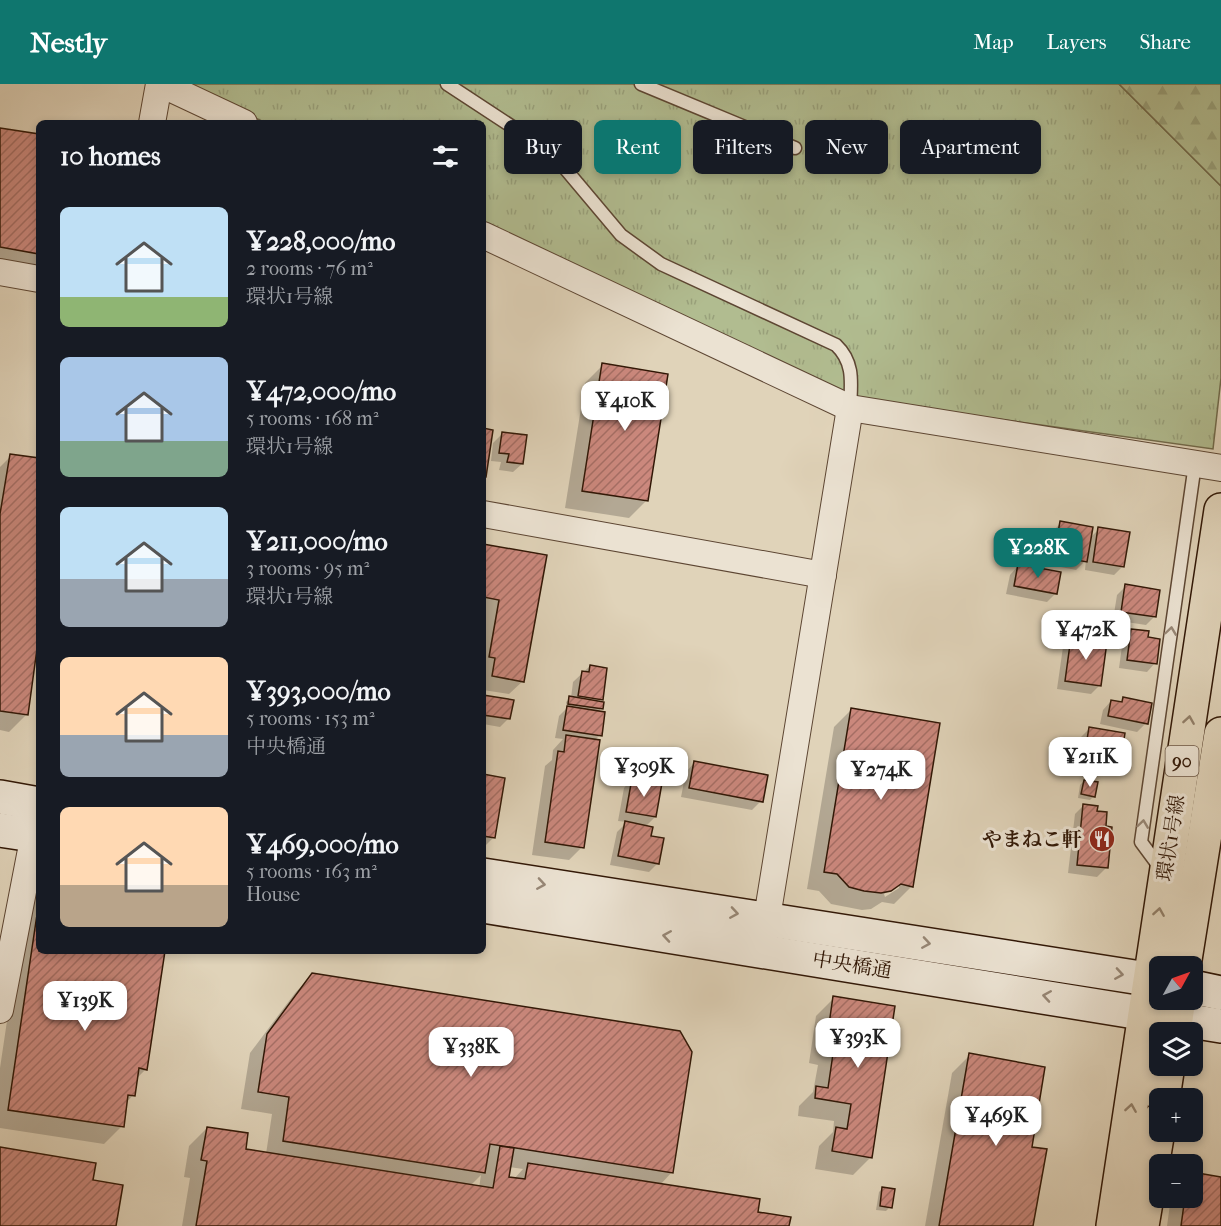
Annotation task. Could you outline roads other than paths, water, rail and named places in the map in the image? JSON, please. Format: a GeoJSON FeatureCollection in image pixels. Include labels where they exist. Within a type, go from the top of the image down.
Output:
{"type":"FeatureCollection","features":[{"type":"Feature","properties":{"kind":"main road","name":"環状1号線"},"geometry":{"type":"LineString","coordinates":[[1157,956],[1165,875],[1221,510]]}},
{"type":"Feature","properties":{"kind":"main road","name":"環状1号線"},"geometry":{"type":"LineString","coordinates":[[1186,956],[1206,870],[1221,734]]}},
{"type":"Feature","properties":{"kind":"main road","name":"環状1号線"},"geometry":{"type":"LineString","coordinates":[[1137,1168],[1169,1015]]}},
{"type":"Feature","properties":{"kind":"main road","name":"90"},"geometry":{"type":"LineString","coordinates":[[1113,1226],[1149,1142]]}},
{"type":"Feature","properties":{"kind":"main road","name":"90"},"geometry":{"type":"LineString","coordinates":[[1137,1168],[1142,1226]]}},
{"type":"Feature","properties":{"kind":"street"},"geometry":{"type":"LineString","coordinates":[[153,120],[160,84],[238,120]]}},
{"type":"Feature","properties":{"kind":"street"},"geometry":{"type":"LineString","coordinates":[[486,236],[849,408],[1221,468]]}},
{"type":"Feature","properties":{"kind":"street"},"geometry":{"type":"LineString","coordinates":[[0,272],[36,278]]}},
{"type":"Feature","properties":{"kind":"street"},"geometry":{"type":"LineString","coordinates":[[762,951],[849,408]]}},
{"type":"Feature","properties":{"kind":"street"},"geometry":{"type":"LineString","coordinates":[[486,515],[823,575]]}},
{"type":"Feature","properties":{"kind":"street"},"geometry":{"type":"LineString","coordinates":[[0,797],[36,821]]}},
{"type":"Feature","properties":{"kind":"street"},"geometry":{"type":"LineString","coordinates":[[0,830],[36,822]]}},
{"type":"Feature","properties":{"kind":"street"},"geometry":{"type":"LineString","coordinates":[[0,1010],[36,832]]}},
{"type":"Feature","properties":{"kind":"street","name":"中央橋通"},"geometry":{"type":"LineString","coordinates":[[486,875],[1149,979]]}},
{"type":"Feature","properties":{"kind":"street","name":"中央橋通"},"geometry":{"type":"LineString","coordinates":[[486,906],[1169,1015],[1221,1026]]}},
{"type":"Feature","properties":{"kind":"street"},"geometry":{"type":"LineString","coordinates":[[1203,989],[1221,993]]}},
{"type":"Feature","properties":{"kind":"lane"},"geometry":{"type":"LineString","coordinates":[[447,84],[552,153],[621,235],[640,251],[661,264],[836,345],[844,352],[851,370],[849,408]]}},
{"type":"Feature","properties":{"kind":"lane"},"geometry":{"type":"LineString","coordinates":[[641,84],[795,148]]}},
{"type":"Feature","properties":{"kind":"lane"},"geometry":{"type":"LineString","coordinates":[[1165,875],[1141,842],[1196,464]]}},
{"type":"Feature","properties":{"kind":"place","name":"やまねこ軒"},"geometry":{"type":"Point","coordinates":[1102,839]}}]}
